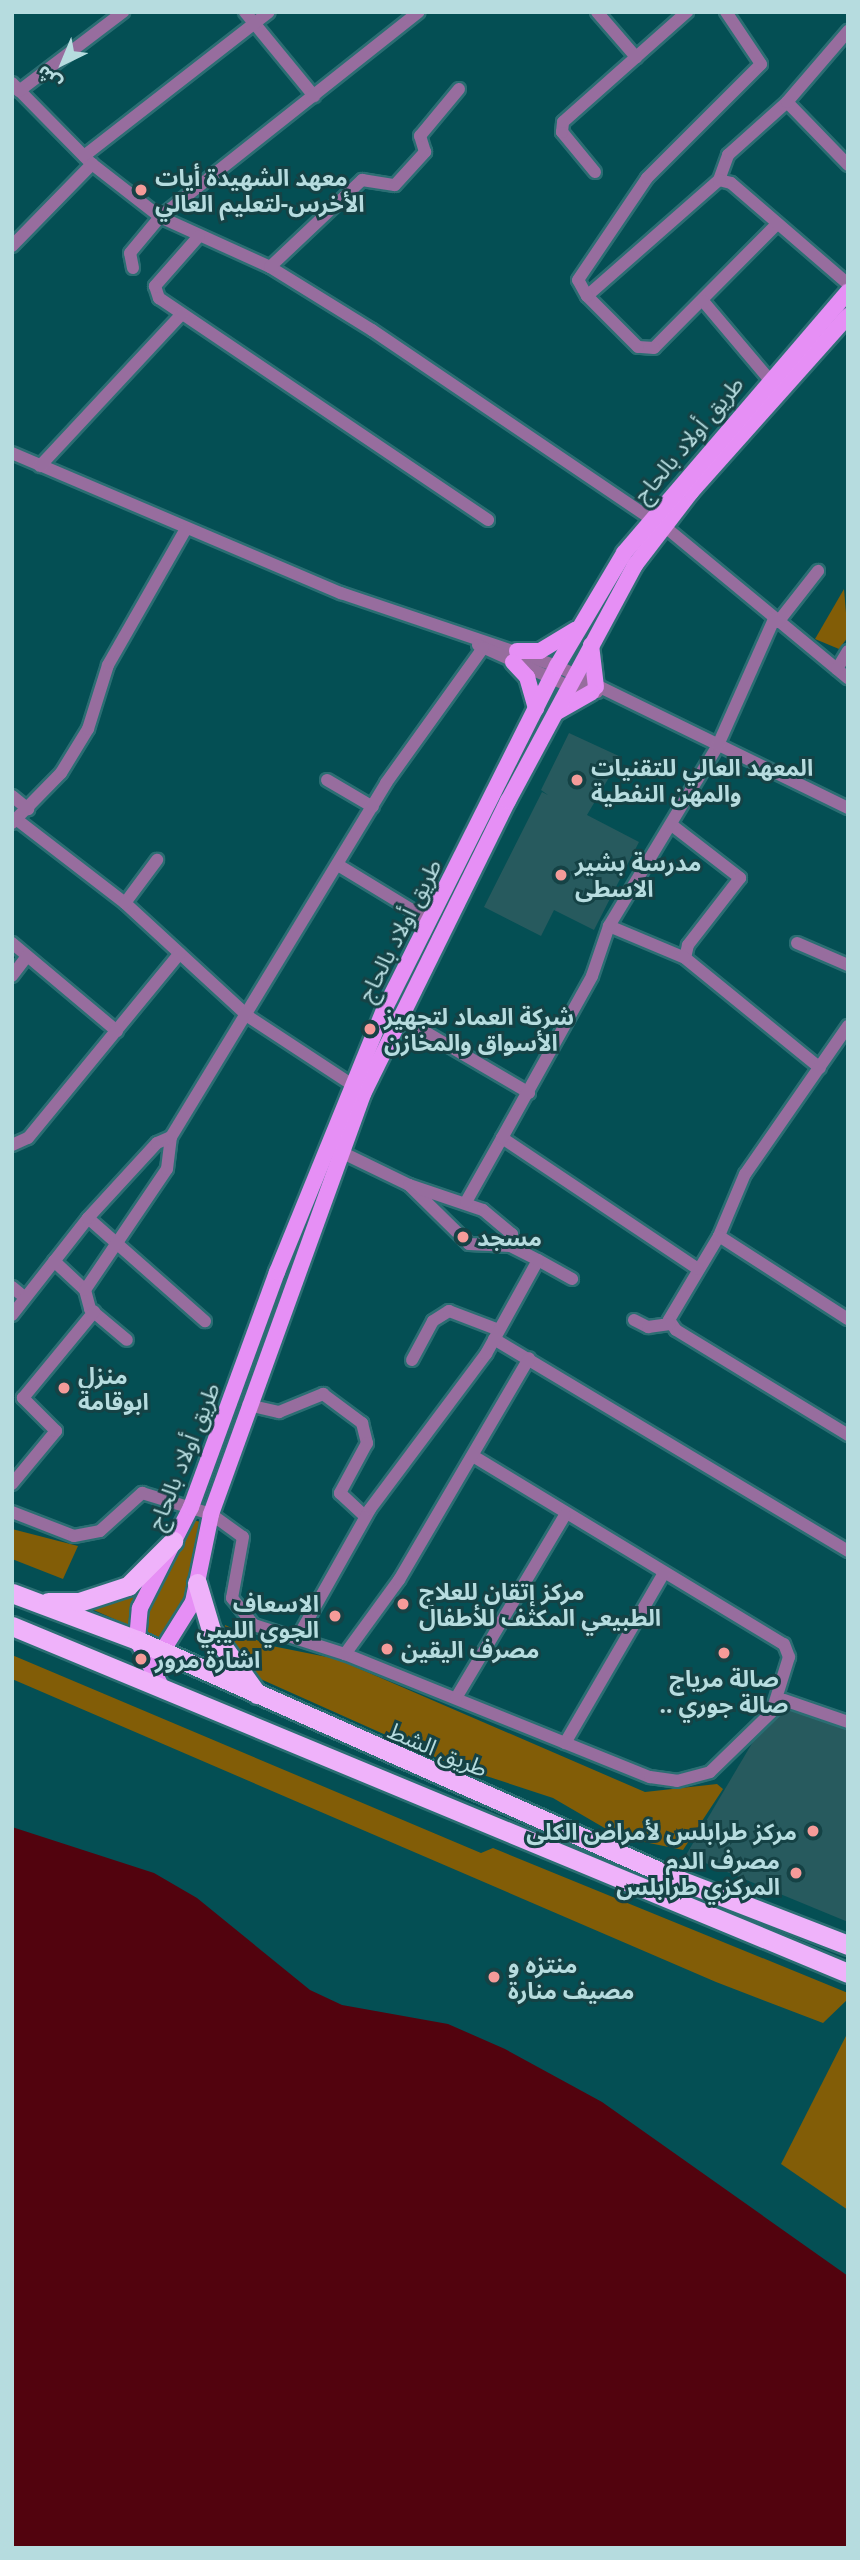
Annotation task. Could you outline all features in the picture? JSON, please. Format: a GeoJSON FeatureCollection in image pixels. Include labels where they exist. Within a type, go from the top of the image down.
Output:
{"type":"FeatureCollection","features":[{"type":"Feature","properties":{"kind":"highway"},"geometry":{"type":"LineString","coordinates":[[34,1602],[79,1602],[115,1592],[141,1577],[173,1541]]}},
{"type":"Feature","properties":{"kind":"highway"},"geometry":{"type":"LineString","coordinates":[[197,1583],[211,1630],[262,1700]]}},
{"type":"Feature","properties":{"kind":"highway","name":"طريق الشط"},"geometry":{"type":"LineString","coordinates":[[12,1593],[137,1640],[262,1700],[848,1945]]}},
{"type":"Feature","properties":{"kind":"highway"},"geometry":{"type":"LineString","coordinates":[[12,1626],[848,1973]]}},
{"type":"Feature","properties":{"kind":"main road","name":"طريق أولاد بالحاج"},"geometry":{"type":"LineString","coordinates":[[137,1640],[148,1588],[191,1507],[351,1084],[554,672],[577,629],[657,522],[769,379],[848,292]]}},
{"type":"Feature","properties":{"kind":"main road","name":"طريق أولاد بالحاج"},"geometry":{"type":"LineString","coordinates":[[166,1653],[184,1623],[197,1583],[211,1514],[248,1405],[341,1152],[398,1016],[557,712],[591,640],[657,522],[848,317]]}},
{"type":"Feature","properties":{"kind":"main road"},"geometry":{"type":"LineString","coordinates":[[536,709],[527,677],[515,656],[540,651],[577,629]]}},
{"type":"Feature","properties":{"kind":"main road"},"geometry":{"type":"LineString","coordinates":[[557,712],[596,690],[591,640]]}},
{"type":"Feature","properties":{"kind":"main road"},"geometry":{"type":"LineString","coordinates":[[137,1640],[146,1664],[163,1690]]}},
{"type":"Feature","properties":{"kind":"main road"},"geometry":{"type":"LineString","coordinates":[[116,1669],[146,1664],[166,1653]]}},
{"type":"Feature","properties":{"kind":"street"},"geometry":{"type":"LineString","coordinates":[[123,12],[16,87],[88,160],[160,217],[270,267],[527,429],[657,522],[848,678]]}},
{"type":"Feature","properties":{"kind":"street"},"geometry":{"type":"LineString","coordinates":[[245,12],[314,96]]}},
{"type":"Feature","properties":{"kind":"street"},"geometry":{"type":"LineString","coordinates":[[12,246],[88,160],[269,12]]}},
{"type":"Feature","properties":{"kind":"street"},"geometry":{"type":"LineString","coordinates":[[133,268],[130,253],[160,217],[419,12]]}},
{"type":"Feature","properties":{"kind":"street"},"geometry":{"type":"LineString","coordinates":[[597,12],[636,57]]}},
{"type":"Feature","properties":{"kind":"street"},"geometry":{"type":"LineString","coordinates":[[595,172],[560,127],[687,12]]}},
{"type":"Feature","properties":{"kind":"street"},"geometry":{"type":"LineString","coordinates":[[726,12],[761,64],[647,178],[578,280],[587,296],[646,349],[703,301],[776,225]]}},
{"type":"Feature","properties":{"kind":"street"},"geometry":{"type":"LineString","coordinates":[[587,296],[719,180],[729,155],[787,102],[846,35]]}},
{"type":"Feature","properties":{"kind":"street"},"geometry":{"type":"LineString","coordinates":[[270,267],[362,180],[395,185],[425,152],[420,136],[459,89]]}},
{"type":"Feature","properties":{"kind":"street"},"geometry":{"type":"LineString","coordinates":[[787,102],[848,166]]}},
{"type":"Feature","properties":{"kind":"street"},"geometry":{"type":"LineString","coordinates":[[719,180],[848,284]]}},
{"type":"Feature","properties":{"kind":"street"},"geometry":{"type":"LineString","coordinates":[[199,236],[155,286],[181,315],[488,520]]}},
{"type":"Feature","properties":{"kind":"street"},"geometry":{"type":"LineString","coordinates":[[703,301],[769,379]]}},
{"type":"Feature","properties":{"kind":"street"},"geometry":{"type":"LineString","coordinates":[[40,466],[181,315]]}},
{"type":"Feature","properties":{"kind":"street"},"geometry":{"type":"LineString","coordinates":[[12,453],[186,529],[554,672],[848,808]]}},
{"type":"Feature","properties":{"kind":"street"},"geometry":{"type":"LineString","coordinates":[[186,529],[108,665],[88,729],[28,809],[14,821],[125,903],[249,1017],[351,1084]]}},
{"type":"Feature","properties":{"kind":"street"},"geometry":{"type":"LineString","coordinates":[[466,1202],[592,976],[609,926],[673,826],[718,746],[776,620],[818,570]]}},
{"type":"Feature","properties":{"kind":"street"},"geometry":{"type":"LineString","coordinates":[[469,639],[483,648],[515,656]]}},
{"type":"Feature","properties":{"kind":"street"},"geometry":{"type":"LineString","coordinates":[[85,1290],[121,1245],[167,1168],[171,1137],[249,1017],[373,807],[483,648]]}},
{"type":"Feature","properties":{"kind":"street"},"geometry":{"type":"LineString","coordinates":[[837,669],[848,651]]}},
{"type":"Feature","properties":{"kind":"street"},"geometry":{"type":"LineString","coordinates":[[327,780],[373,807]]}},
{"type":"Feature","properties":{"kind":"street"},"geometry":{"type":"LineString","coordinates":[[12,796],[28,809]]}},
{"type":"Feature","properties":{"kind":"street"},"geometry":{"type":"LineString","coordinates":[[673,826],[740,878],[688,945],[685,958]]}},
{"type":"Feature","properties":{"kind":"street"},"geometry":{"type":"LineString","coordinates":[[125,903],[157,860]]}},
{"type":"Feature","properties":{"kind":"street"},"geometry":{"type":"LineString","coordinates":[[338,865],[429,921]]}},
{"type":"Feature","properties":{"kind":"street"},"geometry":{"type":"LineString","coordinates":[[609,926],[685,958],[820,1068]]}},
{"type":"Feature","properties":{"kind":"street"},"geometry":{"type":"LineString","coordinates":[[12,943],[117,1031]]}},
{"type":"Feature","properties":{"kind":"street"},"geometry":{"type":"LineString","coordinates":[[797,943],[848,965]]}},
{"type":"Feature","properties":{"kind":"street"},"geometry":{"type":"LineString","coordinates":[[12,1145],[29,1138],[180,953]]}},
{"type":"Feature","properties":{"kind":"street"},"geometry":{"type":"LineString","coordinates":[[12,976],[27,956]]}},
{"type":"Feature","properties":{"kind":"street"},"geometry":{"type":"LineString","coordinates":[[398,1016],[529,1093]]}},
{"type":"Feature","properties":{"kind":"street"},"geometry":{"type":"LineString","coordinates":[[670,1324],[698,1269],[719,1236],[745,1174],[848,1026]]}},
{"type":"Feature","properties":{"kind":"street"},"geometry":{"type":"LineString","coordinates":[[12,1315],[23,1296],[88,1218],[157,1143],[171,1137]]}},
{"type":"Feature","properties":{"kind":"street"},"geometry":{"type":"LineString","coordinates":[[502,1138],[698,1269]]}},
{"type":"Feature","properties":{"kind":"street"},"geometry":{"type":"LineString","coordinates":[[341,1152],[410,1185],[466,1202],[500,1222],[512,1234],[511,1246]]}},
{"type":"Feature","properties":{"kind":"street"},"geometry":{"type":"LineString","coordinates":[[410,1185],[461,1239],[478,1247],[511,1246],[572,1279]]}},
{"type":"Feature","properties":{"kind":"street"},"geometry":{"type":"LineString","coordinates":[[88,1218],[205,1321]]}},
{"type":"Feature","properties":{"kind":"street"},"geometry":{"type":"LineString","coordinates":[[719,1236],[848,1319]]}},
{"type":"Feature","properties":{"kind":"street"},"geometry":{"type":"LineString","coordinates":[[298,1637],[365,1516],[497,1334],[538,1260]]}},
{"type":"Feature","properties":{"kind":"street"},"geometry":{"type":"LineString","coordinates":[[54,1261],[85,1290],[94,1312],[127,1340]]}},
{"type":"Feature","properties":{"kind":"street"},"geometry":{"type":"LineString","coordinates":[[12,1287],[23,1296]]}},
{"type":"Feature","properties":{"kind":"street"},"geometry":{"type":"LineString","coordinates":[[412,1360],[433,1321],[449,1311],[497,1334],[529,1358],[848,1551]]}},
{"type":"Feature","properties":{"kind":"street"},"geometry":{"type":"LineString","coordinates":[[12,1484],[56,1431],[23,1398],[94,1312]]}},
{"type":"Feature","properties":{"kind":"street"},"geometry":{"type":"LineString","coordinates":[[634,1320],[655,1328],[670,1324],[845,1429]]}},
{"type":"Feature","properties":{"kind":"street"},"geometry":{"type":"LineString","coordinates":[[345,1654],[474,1456],[529,1358]]}},
{"type":"Feature","properties":{"kind":"street"},"geometry":{"type":"LineString","coordinates":[[248,1405],[279,1412],[320,1393],[362,1423],[367,1443],[340,1493],[365,1516]]}},
{"type":"Feature","properties":{"kind":"street"},"geometry":{"type":"LineString","coordinates":[[12,1512],[74,1536],[100,1531],[136,1495],[191,1507],[211,1514],[236,1528],[245,1542],[232,1586],[237,1611],[262,1629],[298,1637],[345,1654],[650,1777],[688,1779],[729,1760],[774,1705],[789,1657],[784,1644],[565,1515],[474,1456]]}},
{"type":"Feature","properties":{"kind":"street"},"geometry":{"type":"LineString","coordinates":[[456,1698],[565,1515]]}},
{"type":"Feature","properties":{"kind":"street"},"geometry":{"type":"LineString","coordinates":[[565,1743],[664,1573]]}},
{"type":"Feature","properties":{"kind":"street"},"geometry":{"type":"LineString","coordinates":[[774,1705],[795,1700],[848,1722]]}},
{"type":"Feature","properties":{"kind":"shaded area"},"geometry":{"type":"Polygon","coordinates":[[[844,589],[848,637],[839,649],[815,639],[844,589]]]}},
{"type":"Feature","properties":{"kind":"shaded area","name":"مدرسة بشير الاسطى"},"geometry":{"type":"Polygon","coordinates":[[[569,733],[621,757],[587,815],[639,842],[594,930],[554,910],[541,936],[484,907],[542,792],[548,795],[541,790],[569,733]]]}},
{"type":"Feature","properties":{"kind":"shaded area"},"geometry":{"type":"Polygon","coordinates":[[[193,1520],[201,1522],[184,1606],[165,1636],[157,1638],[144,1629],[144,1617],[193,1520]]]}},
{"type":"Feature","properties":{"kind":"shaded area"},"geometry":{"type":"Polygon","coordinates":[[[12,1529],[78,1546],[63,1579],[12,1559],[12,1529]]]}},
{"type":"Feature","properties":{"kind":"shaded area"},"geometry":{"type":"Polygon","coordinates":[[[138,1588],[130,1626],[89,1608],[111,1603],[138,1588]]]}},
{"type":"Feature","properties":{"kind":"shaded area"},"geometry":{"type":"Polygon","coordinates":[[[225,1625],[267,1645],[337,1659],[645,1792],[717,1784],[723,1789],[683,1850],[620,1837],[553,1798],[453,1765],[256,1677],[224,1636],[225,1625]]]}},
{"type":"Feature","properties":{"kind":"shaded area"},"geometry":{"type":"Polygon","coordinates":[[[12,1655],[481,1853],[493,1848],[848,1993],[848,1999],[823,2023],[716,1982],[12,1679],[12,1655]]]}},
{"type":"Feature","properties":{"kind":"shaded area"},"geometry":{"type":"Polygon","coordinates":[[[793,1705],[848,1729],[848,1922],[686,1855],[764,1723],[793,1705]]]}},
{"type":"Feature","properties":{"kind":"shaded area"},"geometry":{"type":"Polygon","coordinates":[[[12,1827],[154,1873],[197,1898],[310,1990],[342,2005],[448,2024],[505,2049],[602,2102],[848,2276],[848,2548],[12,2548],[12,1827]]]}},
{"type":"Feature","properties":{"kind":"shaded area"},"geometry":{"type":"Polygon","coordinates":[[[848,2032],[848,2210],[781,2164],[848,2032]]]}},
{"type":"Feature","properties":{"kind":"place","name":"معهد الشهيدة أيات الأخرس-لتعليم العالي"},"geometry":{"type":"Point","coordinates":[141,190]}},
{"type":"Feature","properties":{"kind":"place","name":"المعهد العالي للتقنيات والمهن النفطية"},"geometry":{"type":"Point","coordinates":[577,780]}},
{"type":"Feature","properties":{"kind":"place","name":"مدرسة بشير الاسطى"},"geometry":{"type":"Point","coordinates":[561,875]}},
{"type":"Feature","properties":{"kind":"place","name":"شركة العماد لتجهيز الأسواق والمخازن"},"geometry":{"type":"Point","coordinates":[370,1029]}},
{"type":"Feature","properties":{"kind":"place","name":"مسجد"},"geometry":{"type":"Point","coordinates":[463,1237]}},
{"type":"Feature","properties":{"kind":"place","name":"منزل ابوقامة"},"geometry":{"type":"Point","coordinates":[64,1388]}},
{"type":"Feature","properties":{"kind":"place","name":"مركز إتقان للعلاج الطبيعي المكثف للأطفال"},"geometry":{"type":"Point","coordinates":[403,1604]}},
{"type":"Feature","properties":{"kind":"place","name":"الاسعاف الجوي الليبي"},"geometry":{"type":"Point","coordinates":[335,1616]}},
{"type":"Feature","properties":{"kind":"place","name":"مصرف اليقين"},"geometry":{"type":"Point","coordinates":[387,1649]}},
{"type":"Feature","properties":{"kind":"place","name":"صالة مرياج .. صالة جوري"},"geometry":{"type":"Point","coordinates":[724,1653]}},
{"type":"Feature","properties":{"kind":"place","name":"اشارة مرور"},"geometry":{"type":"Point","coordinates":[141,1659]}},
{"type":"Feature","properties":{"kind":"place","name":"مركز طرابلس لأمراض الكلى"},"geometry":{"type":"Point","coordinates":[813,1831]}},
{"type":"Feature","properties":{"kind":"place","name":"مصرف الدم المركزي طرابلس"},"geometry":{"type":"Point","coordinates":[796,1873]}},
{"type":"Feature","properties":{"kind":"place","name":"منتزه و مصيف منارة"},"geometry":{"type":"Point","coordinates":[494,1977]}}]}
